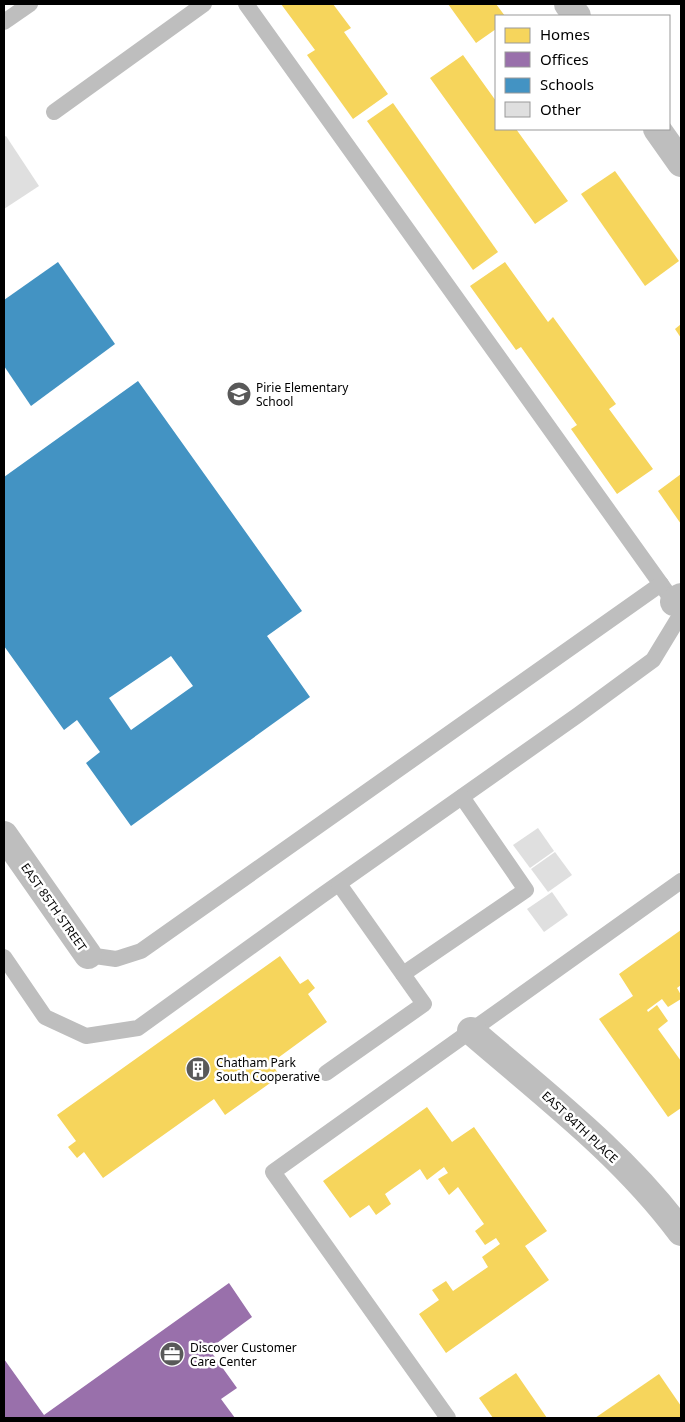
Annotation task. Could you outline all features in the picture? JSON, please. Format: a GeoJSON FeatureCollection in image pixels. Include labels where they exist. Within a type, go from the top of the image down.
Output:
{"type":"FeatureCollection","features":[{"type":"Feature","properties":{"kind":"street"},"geometry":{"type":"LineString","coordinates":[[568,4],[576,15]]}},
{"type":"Feature","properties":{"kind":"street"},"geometry":{"type":"LineString","coordinates":[[658,130],[681,163]]}},
{"type":"Feature","properties":{"kind":"street","name":"EAST 85TH STREET"},"geometry":{"type":"LineString","coordinates":[[4,836],[88,955]]}},
{"type":"Feature","properties":{"kind":"street","name":"EAST 84TH PLACE"},"geometry":{"type":"LineString","coordinates":[[470,1031],[576,1120],[659,1202],[681,1232]]}},
{"type":"Feature","properties":{"kind":"lane"},"geometry":{"type":"LineString","coordinates":[[4,22],[30,4]]}},
{"type":"Feature","properties":{"kind":"lane"},"geometry":{"type":"LineString","coordinates":[[54,112],[204,4]]}},
{"type":"Feature","properties":{"kind":"lane"},"geometry":{"type":"LineString","coordinates":[[246,4],[676,602]]}},
{"type":"Feature","properties":{"kind":"lane"},"geometry":{"type":"LineString","coordinates":[[4,957],[45,1017],[86,1036],[138,1028],[653,660],[676,602]]}},
{"type":"Feature","properties":{"kind":"lane"},"geometry":{"type":"LineString","coordinates":[[88,955],[116,959],[141,951],[676,602]]}},
{"type":"Feature","properties":{"kind":"lane"},"geometry":{"type":"LineString","coordinates":[[403,974],[526,890],[462,797]]}},
{"type":"Feature","properties":{"kind":"lane"},"geometry":{"type":"LineString","coordinates":[[448,1418],[273,1172],[681,881]]}},
{"type":"Feature","properties":{"kind":"lane"},"geometry":{"type":"LineString","coordinates":[[326,1074],[424,1004],[339,884]]}},
{"type":"Feature","properties":{"kind":"building: Homes"},"geometry":{"type":"Polygon","coordinates":[[[281,4],[333,4],[351,28],[344,32],[388,94],[353,119],[307,55],[315,50],[281,4]]]}},
{"type":"Feature","properties":{"kind":"building: Homes"},"geometry":{"type":"Polygon","coordinates":[[[448,4],[496,4],[504,15],[495,15],[495,30],[476,43],[448,4]]]}},
{"type":"Feature","properties":{"kind":"building: Homes"},"geometry":{"type":"Polygon","coordinates":[[[463,55],[495,100],[495,130],[517,130],[568,201],[535,224],[430,78],[463,55]]]}},
{"type":"Feature","properties":{"kind":"building: Homes"},"geometry":{"type":"Polygon","coordinates":[[[393,103],[498,252],[473,270],[367,121],[393,103]]]}},
{"type":"Feature","properties":{"kind":"building: Homes"},"geometry":{"type":"Polygon","coordinates":[[[615,171],[679,261],[645,286],[581,194],[615,171]]]}},
{"type":"Feature","properties":{"kind":"building: Homes"},"geometry":{"type":"Polygon","coordinates":[[[505,262],[548,322],[553,317],[616,404],[609,409],[653,469],[617,494],[571,429],[577,425],[521,347],[516,350],[470,286],[505,262]]]}},
{"type":"Feature","properties":{"kind":"building: Homes"},"geometry":{"type":"Polygon","coordinates":[[[681,324],[681,338],[675,329],[681,324]]]}},
{"type":"Feature","properties":{"kind":"building: Homes"},"geometry":{"type":"Polygon","coordinates":[[[681,474],[681,524],[658,491],[681,474]]]}},
{"type":"Feature","properties":{"kind":"building: Homes"},"geometry":{"type":"Polygon","coordinates":[[[681,930],[681,985],[677,988],[681,999],[668,1007],[662,999],[647,1010],[648,1012],[657,1005],[668,1021],[658,1029],[681,1061],[681,1108],[668,1117],[599,1019],[633,996],[619,974],[681,930]]]}},
{"type":"Feature","properties":{"kind":"building: Homes","name":"Chatham Park South Cooperative"},"geometry":{"type":"Polygon","coordinates":[[[280,956],[300,984],[308,979],[315,988],[308,994],[327,1022],[271,1063],[280,1076],[225,1115],[214,1099],[103,1178],[84,1152],[77,1158],[68,1147],[76,1141],[57,1115],[280,956]]]}},
{"type":"Feature","properties":{"kind":"building: Homes"},"geometry":{"type":"Polygon","coordinates":[[[427,1107],[452,1142],[474,1127],[547,1231],[525,1246],[549,1280],[446,1353],[419,1314],[439,1300],[432,1290],[446,1281],[453,1291],[488,1267],[482,1257],[500,1244],[496,1238],[485,1245],[475,1231],[484,1224],[458,1187],[449,1195],[438,1179],[448,1173],[444,1167],[427,1180],[420,1169],[385,1194],[391,1204],[376,1215],[369,1205],[350,1218],[323,1181],[427,1107]]]}},
{"type":"Feature","properties":{"kind":"building: Homes"},"geometry":{"type":"Polygon","coordinates":[[[516,1373],[547,1418],[493,1418],[479,1398],[516,1373]]]}},
{"type":"Feature","properties":{"kind":"building: Homes"},"geometry":{"type":"Polygon","coordinates":[[[659,1374],[681,1406],[681,1418],[595,1418],[659,1374]]]}},
{"type":"Feature","properties":{"kind":"building: Offices","name":"Discover Customer Care Center"},"geometry":{"type":"Polygon","coordinates":[[[229,1283],[252,1317],[209,1349],[237,1388],[221,1399],[235,1418],[4,1418],[4,1359],[44,1415],[229,1283]]]}},
{"type":"Feature","properties":{"kind":"building: Schools"},"geometry":{"type":"Polygon","coordinates":[[[58,262],[115,344],[31,406],[4,366],[4,300],[58,262]]]}},
{"type":"Feature","properties":{"kind":"building: Schools"},"geometry":{"type":"Polygon","coordinates":[[[138,381],[302,611],[267,636],[310,697],[131,826],[86,763],[100,752],[77,720],[64,730],[4,646],[4,477],[138,381]],[[171,656],[109,698],[131,730],[193,686],[171,656]]]}},
{"type":"Feature","properties":{"kind":"building: Other"},"geometry":{"type":"Polygon","coordinates":[[[6,136],[39,186],[4,209],[4,137],[6,136]]]}},
{"type":"Feature","properties":{"kind":"building: Other"},"geometry":{"type":"Polygon","coordinates":[[[538,828],[554,851],[530,868],[513,845],[538,828]]]}},
{"type":"Feature","properties":{"kind":"building: Other"},"geometry":{"type":"Polygon","coordinates":[[[555,852],[572,875],[548,892],[531,869],[555,852]]]}},
{"type":"Feature","properties":{"kind":"building: Other"},"geometry":{"type":"Polygon","coordinates":[[[552,892],[568,915],[544,932],[527,909],[552,892]]]}},
{"type":"Feature","properties":{"kind":"place","name":"Pirie Elementary School"},"geometry":{"type":"Point","coordinates":[239,394]}},
{"type":"Feature","properties":{"kind":"place","name":"Chatham Park South Cooperative"},"geometry":{"type":"Point","coordinates":[198,1069]}},
{"type":"Feature","properties":{"kind":"place","name":"Discover Customer Care Center"},"geometry":{"type":"Point","coordinates":[172,1354]}}]}
